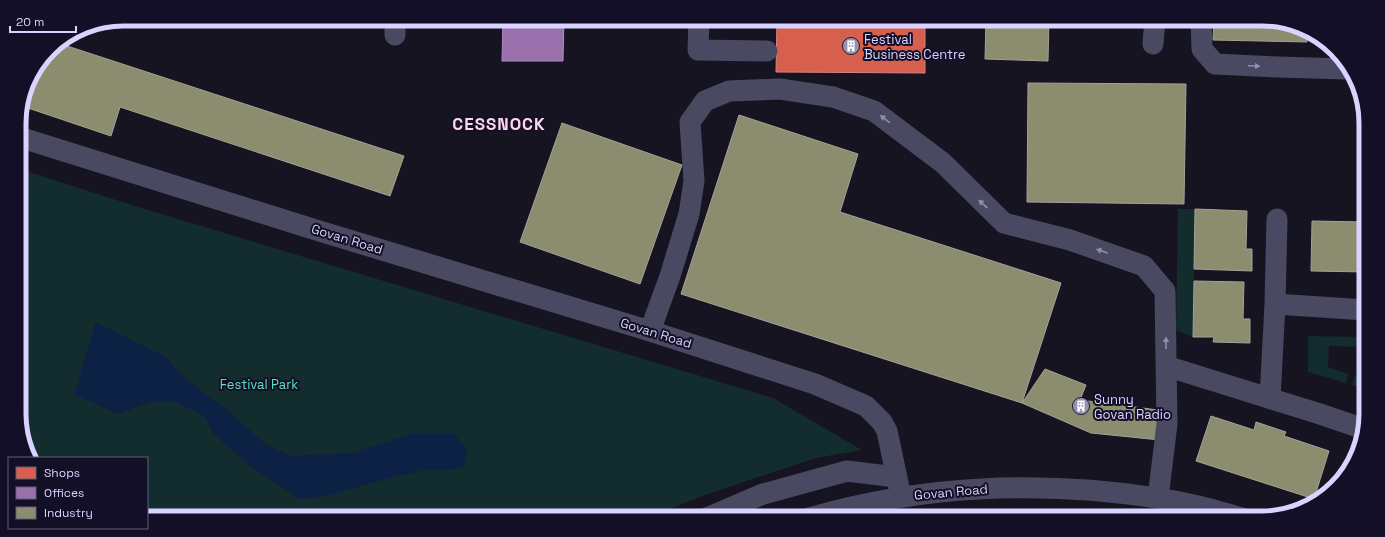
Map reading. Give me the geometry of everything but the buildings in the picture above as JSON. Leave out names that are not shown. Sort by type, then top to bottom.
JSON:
[{"type":"street","points":[[699,26],[698,50],[767,51]]},
{"type":"street","points":[[1153,44],[1154,26]]},
{"type":"street","points":[[1201,26],[1202,48],[1215,64],[1343,69]]},
{"type":"street","points":[[650,331],[670,276],[689,214],[694,181],[690,122],[704,101],[730,91],[780,89],[833,97],[874,111],[943,163],[1004,223],[1070,240],[1144,266],[1165,291],[1167,424],[1158,498]]},
{"type":"street","name":"Govan Road","points":[[26,139],[316,230],[650,331],[815,384],[866,406],[882,422],[887,431],[899,487],[957,490],[1004,488],[1061,489],[1121,493],[1158,498],[1217,511]]},
{"type":"street","points":[[1270,398],[1275,304],[1277,219]]},
{"type":"street","points":[[1275,304],[1359,310]]},
{"type":"street","points":[[1166,366],[1358,427]]},
{"type":"street","points":[[723,511],[763,494],[847,472],[899,487]]},
{"type":"street","points":[[833,511],[899,487]]},
{"type":"green space","name":"Festival Park","points":[[26,171],[138,207],[773,398],[862,450],[816,458],[705,495],[665,511],[148,511],[148,457],[36,457],[31,445],[26,420]]},
{"type":"green space","points":[[1178,209],[1195,209],[1193,337],[1176,330]]},
{"type":"green space","points":[[1308,336],[1359,337],[1357,347],[1329,346],[1328,367],[1348,374],[1346,383],[1308,372]]},
{"type":"green space","points":[[1355,375],[1359,376],[1359,387],[1352,385]]},
{"type":"water","points":[[96,322],[166,357],[186,380],[219,403],[265,444],[291,456],[351,453],[412,434],[454,434],[467,450],[464,466],[448,470],[424,470],[374,482],[327,496],[300,499],[249,465],[215,435],[203,415],[175,402],[150,402],[118,414],[74,394]]},
{"type":"place","name":"Festival Business Centre","points":[[851,46]]},
{"type":"place","name":"Sunny Govan Radio","points":[[1081,406]]},
{"type":"district","name":"CESSNOCK","points":[[499,124]]}]
